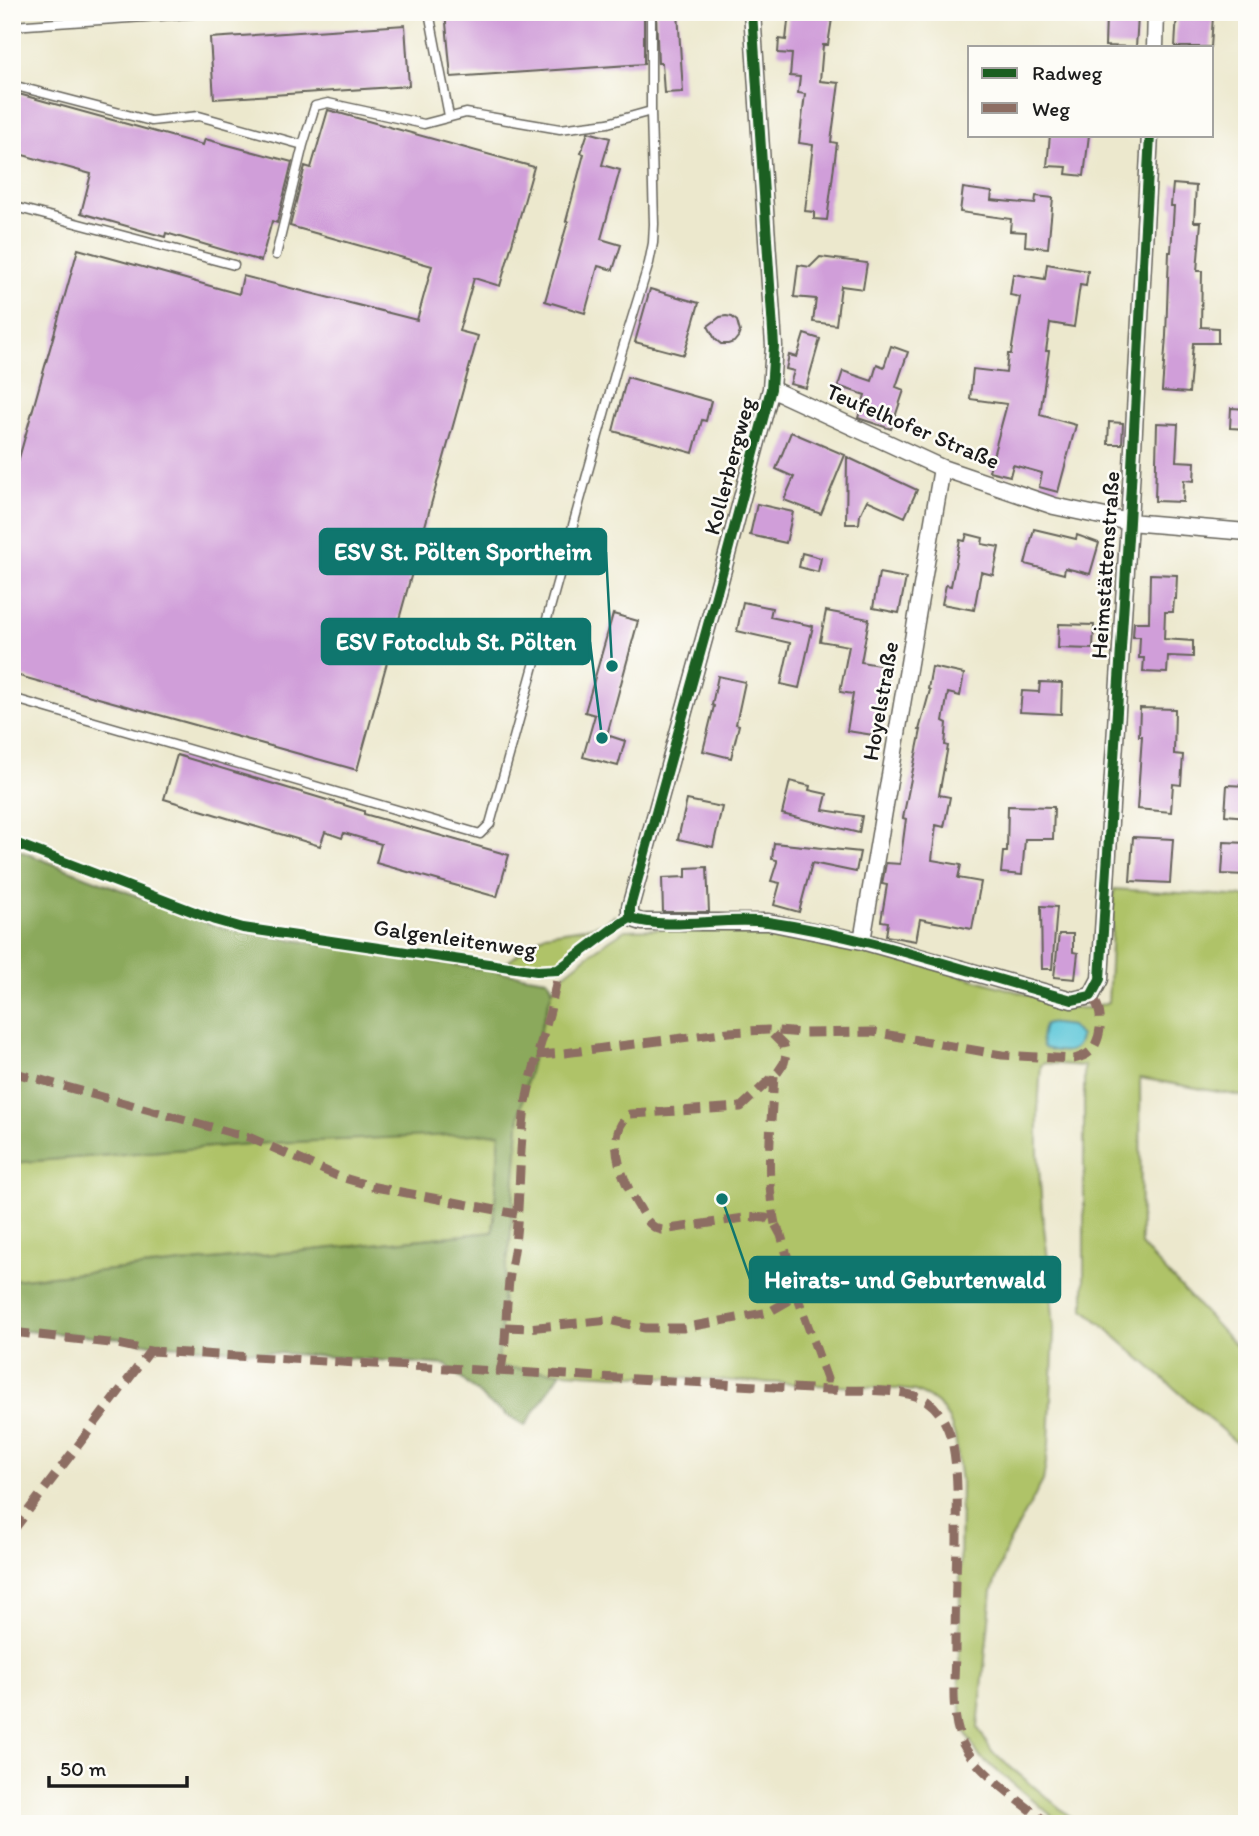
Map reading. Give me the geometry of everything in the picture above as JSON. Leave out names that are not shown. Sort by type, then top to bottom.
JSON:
[{"type":"street","name":"Kollerbergweg","points":[[752,12],[774,346],[771,389],[629,907],[630,918],[642,922],[768,922],[862,941]]},
{"type":"street","points":[[1154,46],[1156,12]]},
{"type":"street","name":"Heimstättenstraße","points":[[862,941],[1072,1000],[1091,996],[1100,979],[1150,136]]},
{"type":"street","name":"Teufelhofer Straße","points":[[771,389],[942,468],[1054,506],[1129,522],[1247,532]]},
{"type":"street","name":"Hoyelstraße","points":[[862,941],[942,468]]},
{"type":"lane","points":[[12,26],[218,12]]},
{"type":"lane","points":[[429,12],[449,116]]},
{"type":"lane","points":[[12,698],[480,834],[490,824],[653,243],[649,12]]},
{"type":"lane","points":[[12,85],[151,121],[199,116],[303,145]]},
{"type":"lane","points":[[276,255],[315,106],[328,103],[424,124],[466,113],[559,129],[608,123],[651,110]]},
{"type":"lane","points":[[12,204],[234,265]]},
{"type":"green space","points":[[12,848],[213,925],[242,932],[547,979],[552,991],[533,1054],[520,1112],[498,1367],[561,1372],[525,1426],[490,1404],[446,1365],[151,1344],[120,1338],[12,1330],[12,1280],[493,1232],[500,1133],[249,1144],[12,1163]]},
{"type":"green space","points":[[1114,889],[1247,897],[1247,1097],[1140,1078],[1141,1245],[1247,1355],[1247,1452],[1084,1309],[1084,1066],[1044,1063],[1041,1065],[1038,1152],[1054,1332],[1049,1445],[1043,1481],[1007,1547],[992,1591],[978,1728],[992,1752],[1079,1824],[1062,1824],[979,1756],[963,1728],[959,1686],[961,1482],[955,1437],[940,1406],[915,1391],[897,1389],[498,1367],[520,1112],[533,1054],[552,991],[562,976],[596,949],[625,930],[755,926],[862,947],[1074,1008],[1091,1008],[1108,1002]]},
{"type":"green space","points":[[615,915],[591,939],[561,961],[540,966],[507,962],[545,934],[590,927]]},
{"type":"green space","points":[[500,1132],[493,1232],[12,1280],[12,1163],[249,1144]]},
{"type":"water","points":[[1047,1023],[1071,1026],[1080,1036],[1076,1047],[1066,1051],[1044,1048],[1041,1036]]},
{"type":"building","points":[[445,12],[499,12],[499,16],[558,12],[643,12],[644,64],[451,77]]},
{"type":"building","points":[[656,12],[678,12],[683,92],[664,93],[662,63],[658,63]]},
{"type":"building","points":[[789,12],[833,12],[828,45],[823,45],[820,81],[839,83],[831,142],[837,143],[827,220],[814,219],[814,212],[805,211],[813,145],[799,143],[805,94],[798,93],[800,77],[790,76],[792,54],[778,53],[779,39],[786,40]]},
{"type":"building","points":[[1177,13],[1213,16],[1211,46],[1175,46]]},
{"type":"building","points":[[1106,16],[1138,17],[1136,46],[1105,46]]},
{"type":"building","points":[[405,25],[409,86],[214,99],[210,38]]},
{"type":"building","points":[[15,93],[203,145],[205,139],[292,162],[277,223],[272,221],[261,261],[166,233],[165,237],[81,213],[91,174],[12,152],[12,103]]},
{"type":"building","points":[[328,110],[534,167],[500,286],[474,278],[459,331],[478,336],[357,770],[12,674],[12,483],[78,249],[239,294],[243,276],[417,320],[432,266],[290,226],[305,166],[311,168]]},
{"type":"building","points":[[588,132],[610,138],[602,165],[620,170],[601,239],[621,245],[613,270],[598,266],[585,313],[545,301],[568,221],[584,154],[581,153]]},
{"type":"building","points":[[1050,136],[1089,136],[1084,176],[1066,174],[1067,167],[1047,166]]},
{"type":"building","points":[[1173,184],[1196,186],[1194,222],[1201,222],[1197,271],[1202,271],[1201,327],[1218,328],[1218,343],[1193,343],[1189,393],[1162,391],[1174,206],[1171,206]]},
{"type":"building","points":[[963,188],[992,192],[991,200],[1035,204],[1036,196],[1053,198],[1048,248],[1025,246],[1026,232],[1010,231],[1011,219],[960,212]]},
{"type":"building","points":[[820,257],[867,263],[863,289],[841,286],[836,325],[813,322],[816,299],[794,297],[798,265],[810,267]]},
{"type":"building","points":[[1047,264],[1088,271],[1086,286],[1080,285],[1074,327],[1050,323],[1046,351],[1049,351],[1040,415],[1076,425],[1058,492],[1039,487],[1042,473],[1013,465],[1010,476],[989,471],[1007,404],[970,399],[973,369],[1006,373],[1020,297],[1010,295],[1013,274],[1045,279]]},
{"type":"building","points":[[650,289],[699,303],[684,355],[635,342]]},
{"type":"building","points":[[726,316],[737,321],[740,332],[734,342],[721,344],[708,326]]},
{"type":"building","points":[[804,334],[820,339],[806,388],[790,384],[794,371],[786,369],[789,355],[797,357]]},
{"type":"building","points":[[891,346],[908,352],[896,387],[904,390],[891,429],[858,418],[865,395],[838,386],[843,371],[872,381],[877,364],[884,367]]},
{"type":"building","points":[[627,377],[711,401],[706,421],[702,420],[693,453],[613,431]]},
{"type":"building","points":[[1231,408],[1247,409],[1247,429],[1230,428]]},
{"type":"building","points":[[1109,422],[1123,423],[1122,444],[1108,444]]},
{"type":"building","points":[[1157,423],[1178,424],[1176,461],[1195,462],[1194,481],[1184,480],[1183,502],[1155,501]]},
{"type":"building","points":[[791,432],[845,455],[821,514],[784,500],[794,477],[776,469]]},
{"type":"building","points":[[847,457],[917,490],[905,517],[867,500],[859,524],[846,524]]},
{"type":"building","points":[[757,504],[793,512],[786,543],[750,535]]},
{"type":"building","points":[[1034,529],[1076,539],[1077,535],[1099,543],[1090,574],[1065,568],[1064,574],[1025,564]]},
{"type":"building","points":[[967,534],[983,538],[982,544],[999,547],[993,575],[981,572],[974,610],[942,604],[946,585],[951,586],[960,540],[965,541]]},
{"type":"building","points":[[802,553],[821,558],[818,572],[799,567]]},
{"type":"building","points":[[879,573],[906,578],[899,613],[873,608]]},
{"type":"building","points":[[1150,574],[1177,575],[1173,612],[1165,612],[1164,639],[1193,641],[1193,657],[1168,656],[1167,673],[1143,672],[1144,658],[1139,658],[1140,637],[1133,637],[1134,622],[1149,622]]},
{"type":"building","points":[[743,602],[772,608],[770,617],[813,626],[799,688],[781,684],[790,643],[737,631]]},
{"type":"building","points":[[826,611],[869,619],[861,662],[890,667],[880,736],[847,731],[853,694],[840,692],[849,646],[820,641]]},
{"type":"building","points":[[613,614],[638,621],[607,735],[625,741],[618,766],[583,757],[595,715],[585,712]]},
{"type":"building","points":[[1059,624],[1094,625],[1093,649],[1058,648]]},
{"type":"building","points":[[932,667],[964,674],[960,696],[948,693],[943,721],[947,723],[945,745],[948,746],[939,795],[950,797],[944,827],[936,825],[932,860],[961,865],[958,878],[981,882],[972,929],[920,919],[916,941],[886,936],[888,922],[881,921],[887,885],[882,884],[886,863],[900,864],[906,819],[903,818],[919,730],[930,690]]},
{"type":"building","points":[[718,676],[745,682],[731,758],[703,751]]},
{"type":"building","points":[[1040,682],[1062,683],[1061,714],[1020,712],[1022,691],[1039,692]]},
{"type":"building","points":[[1140,708],[1175,709],[1174,754],[1183,755],[1181,785],[1173,784],[1171,812],[1137,809],[1142,736],[1139,736]]},
{"type":"building","points":[[177,755],[364,811],[364,814],[509,855],[497,897],[376,863],[381,844],[344,833],[342,838],[325,832],[320,846],[164,799]]},
{"type":"building","points":[[790,781],[810,786],[809,790],[827,794],[823,810],[862,816],[859,833],[782,814]]},
{"type":"building","points":[[1227,785],[1247,786],[1247,817],[1225,815]]},
{"type":"building","points":[[687,800],[722,807],[713,847],[678,839]]},
{"type":"building","points":[[1008,806],[1054,807],[1053,839],[1025,839],[1022,875],[1001,873],[1003,852],[1007,852]]},
{"type":"building","points":[[1133,837],[1173,839],[1170,883],[1130,881]]},
{"type":"building","points":[[1224,842],[1247,843],[1247,875],[1222,874]]},
{"type":"building","points":[[774,843],[860,852],[856,872],[812,863],[799,912],[774,905],[780,883],[771,881],[777,862],[772,859]]},
{"type":"building","points":[[707,867],[709,912],[663,912],[662,878],[686,877],[686,868]]},
{"type":"building","points":[[1041,906],[1057,907],[1052,969],[1042,969]]},
{"type":"building","points":[[1059,934],[1073,934],[1073,952],[1078,953],[1075,979],[1054,977]]},
{"type":"marked path","points":[[500,1372],[517,1228],[524,1116],[558,970]]},
{"type":"marked path","points":[[537,1055],[729,1032],[768,1030],[803,1033],[873,1032],[1002,1055],[1074,1059],[1090,1052],[1099,1034],[1100,1013],[1091,996]]},
{"type":"marked path","points":[[506,1327],[527,1328],[609,1320],[645,1328],[683,1328],[769,1312],[788,1301],[795,1290],[794,1279],[775,1224],[766,1218],[751,1217],[658,1229],[646,1219],[627,1186],[618,1160],[617,1147],[617,1135],[630,1114],[741,1107],[784,1063],[784,1046],[768,1030]]},
{"type":"marked path","points":[[12,1072],[251,1138],[337,1176],[375,1187],[517,1214]]},
{"type":"marked path","points":[[774,1076],[769,1169],[775,1224]]},
{"type":"marked path","points":[[795,1290],[827,1379],[827,1390]]},
{"type":"marked path","points":[[12,1332],[118,1344],[150,1351],[878,1391],[905,1394],[927,1401],[940,1414],[948,1430],[956,1466],[954,1689],[959,1734],[978,1765],[1001,1787],[1049,1824]]},
{"type":"marked path","points":[[12,1532],[150,1351]]},
{"type":"cycle path","points":[[630,918],[630,907],[771,389],[774,346],[752,12]]},
{"type":"cycle path","points":[[630,918],[662,923],[768,922],[883,946],[1072,1000],[1091,996],[1100,979],[1150,136]]},
{"type":"cycle path","name":"Galgenleitenweg","points":[[12,842],[215,920],[243,928],[537,971],[558,970],[630,918]]},
{"type":"place","name":"ESV St. Pölten Sportheim","points":[[612,666]]},
{"type":"place","name":"ESV Fotoclub St. Pölten","points":[[602,738]]},
{"type":"place","name":"Heirats- und Geburtenwald","points":[[722,1199]]}]
